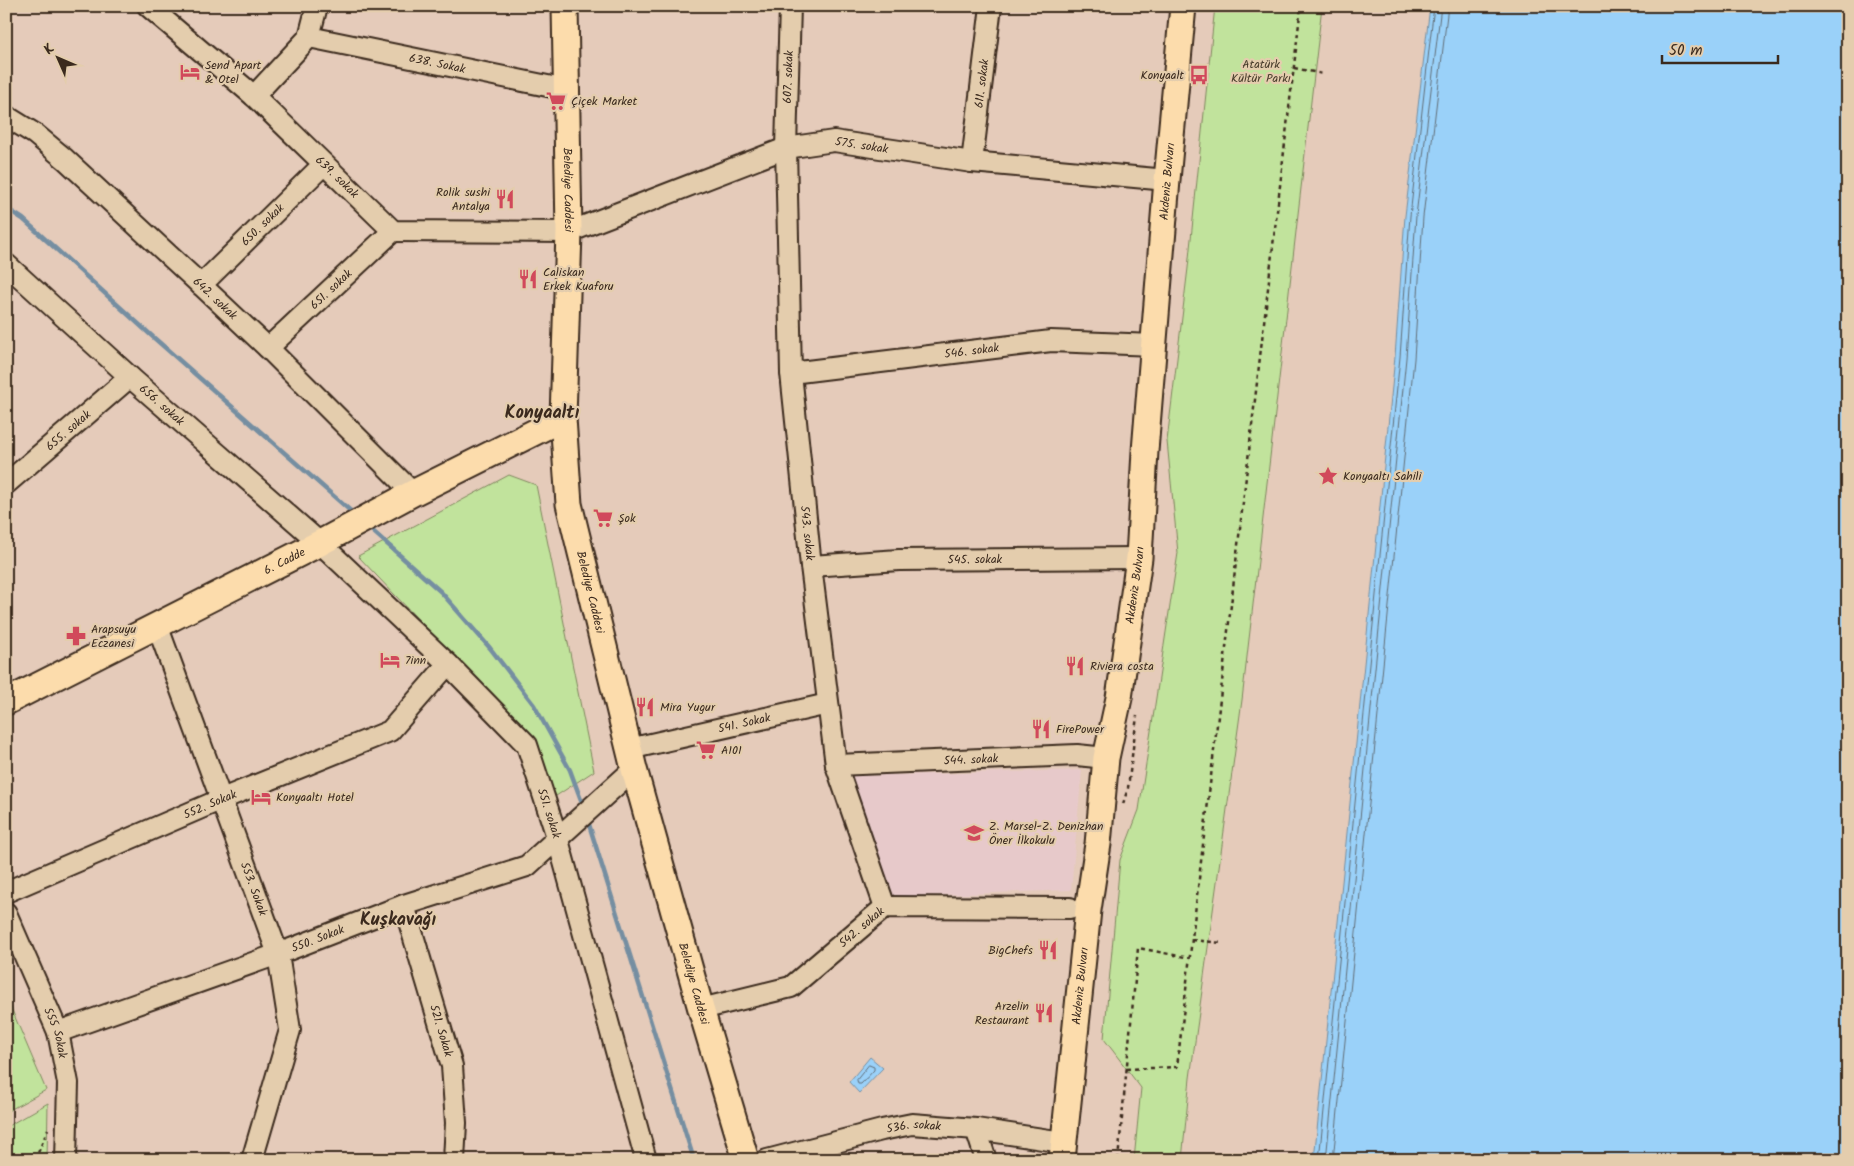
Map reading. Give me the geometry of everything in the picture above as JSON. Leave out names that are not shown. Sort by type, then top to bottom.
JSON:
[{"type":"main road","name":"Belediye Caddesi","points":[[566,6],[569,232],[563,418],[569,504],[632,759],[701,1009],[746,1160]]},
{"type":"main road","name":"Akdeniz Bulvarı","points":[[1063,1151],[1106,758],[1119,698],[1139,558],[1145,451],[1183,6]]},
{"type":"main road","name":"6. Cadde","points":[[6,702],[320,543],[413,492],[563,418]]},
{"type":"street","name":"639. sokak","points":[[148,6],[254,96],[393,231]]},
{"type":"street","points":[[254,96],[309,37],[317,6]]},
{"type":"street","name":"607. sokak","points":[[786,148],[790,6]]},
{"type":"street","name":"611. sokak","points":[[972,162],[991,6]]},
{"type":"street","name":"638. Sokak","points":[[309,37],[567,90]]},
{"type":"street","name":"642. sokak","points":[[6,116],[35,134],[65,159],[268,348],[413,492]]},
{"type":"street","name":"575. sokak","points":[[569,232],[786,148],[834,141],[972,162],[1167,180]]},
{"type":"street","name":"543. sokak","points":[[786,148],[792,373],[811,566],[828,704],[836,765],[885,907]]},
{"type":"street","name":"650. sokak","points":[[201,285],[323,165]]},
{"type":"street","points":[[393,231],[569,232]]},
{"type":"street","name":"651. sokak","points":[[268,348],[393,231]]},
{"type":"street","name":"656. sokak","points":[[6,264],[320,543]]},
{"type":"street","name":"546. sokak","points":[[792,373],[1051,340],[1154,345]]},
{"type":"street","name":"655. sokak","points":[[6,484],[130,376]]},
{"type":"street","name":"551. sokak","points":[[320,543],[448,664],[527,745],[558,840],[646,1160]]},
{"type":"street","name":"545. sokak","points":[[811,566],[898,560],[1139,558]]},
{"type":"street","name":"553. Sokak","points":[[157,625],[278,954],[290,1030],[252,1160]]},
{"type":"street","name":"552. Sokak","points":[[6,892],[222,799],[390,731],[448,664]]},
{"type":"street","name":"541. Sokak","points":[[632,759],[828,704]]},
{"type":"street","name":"544. sokak","points":[[836,765],[1077,755],[1106,758]]},
{"type":"street","name":"550. Sokak","points":[[58,1032],[278,954],[404,905],[527,866],[574,826],[615,786],[632,759]]},
{"type":"street","name":"521. Sokak","points":[[404,905],[452,1066],[456,1123],[454,1160]]},
{"type":"street","name":"542. sokak","points":[[701,1009],[791,986],[885,907],[1070,908]]},
{"type":"street","name":"555 Sokak","points":[[6,913],[58,1032],[68,1083],[66,1160]]},
{"type":"street","name":"536. sokak","points":[[767,1160],[912,1124],[976,1129],[1063,1151]]},
{"type":"street","points":[[976,1129],[986,1160]]},
{"type":"path","points":[[1126,1069],[1177,1067],[1301,6]]},
{"type":"path","points":[[1294,68],[1323,74]]},
{"type":"path","points":[[1192,940],[1222,943]]},
{"type":"path","points":[[1118,1160],[1138,948],[1190,958]]},
{"type":"shaded area","name":"Z. Marsel-Z. Denizhan Öner İlkokulu","points":[[1082,770],[1071,890],[892,897],[852,776]]},
{"type":"green space","name":"Atatürk Kültür Parkı","points":[[1215,6],[1322,6],[1242,700],[1190,1078],[1182,1160],[1134,1160],[1141,1088],[1104,1039],[1120,860],[1139,810],[1178,553],[1167,441],[1188,268]]},
{"type":"green space","points":[[509,475],[536,485],[594,771],[556,796],[525,732],[358,556]]},
{"type":"green space","points":[[6,996],[46,1090],[6,1112]]},
{"type":"green space","points":[[48,1103],[47,1160],[6,1160],[6,1127]]},
{"type":"water","points":[[1430,6],[1848,6],[1848,1160],[1314,1160],[1395,357],[1405,216]]},
{"type":"water","points":[[870,1057],[883,1068],[859,1093],[849,1082]]},
{"type":"waterway","points":[[6,208],[23,219],[153,337],[354,514]]},
{"type":"waterway","points":[[367,526],[441,592],[490,648],[534,705],[570,770],[584,808]]},
{"type":"waterway","points":[[587,818],[694,1160]]},
{"type":"place","name":"Send Apart & Otel","points":[[190,72]]},
{"type":"place","name":"Konyaalt","points":[[1199,75]]},
{"type":"place","name":"Çiçek Market","points":[[556,101]]},
{"type":"place","name":"Rolik sushi Antalya","points":[[505,199]]},
{"type":"place","name":"Caliskan Erkek Kuaforu","points":[[528,279]]},
{"type":"place","name":"Konyaaltı Sahili","points":[[1328,476]]},
{"type":"place","name":"Şok","points":[[603,518]]},
{"type":"place","name":"Arapsuyu Eczanesi","points":[[76,636]]},
{"type":"place","name":"7inn","points":[[390,660]]},
{"type":"place","name":"Riviera costa","points":[[1075,666]]},
{"type":"place","name":"Mira Yugur","points":[[645,707]]},
{"type":"place","name":"FirePower","points":[[1041,729]]},
{"type":"place","name":"A101","points":[[706,750]]},
{"type":"place","name":"Konyaaltı Hotel","points":[[261,797]]},
{"type":"place","name":"Z. Marsel-Z. Denizhan Öner İlkokulu","points":[[974,833]]},
{"type":"place","name":"BigChefs","points":[[1048,950]]},
{"type":"place","name":"Arzelin Restaurant","points":[[1044,1013]]},
{"type":"district","name":"Konyaaltı","points":[[542,412]]},
{"type":"district","name":"Kuşkavağı","points":[[398,919]]}]
